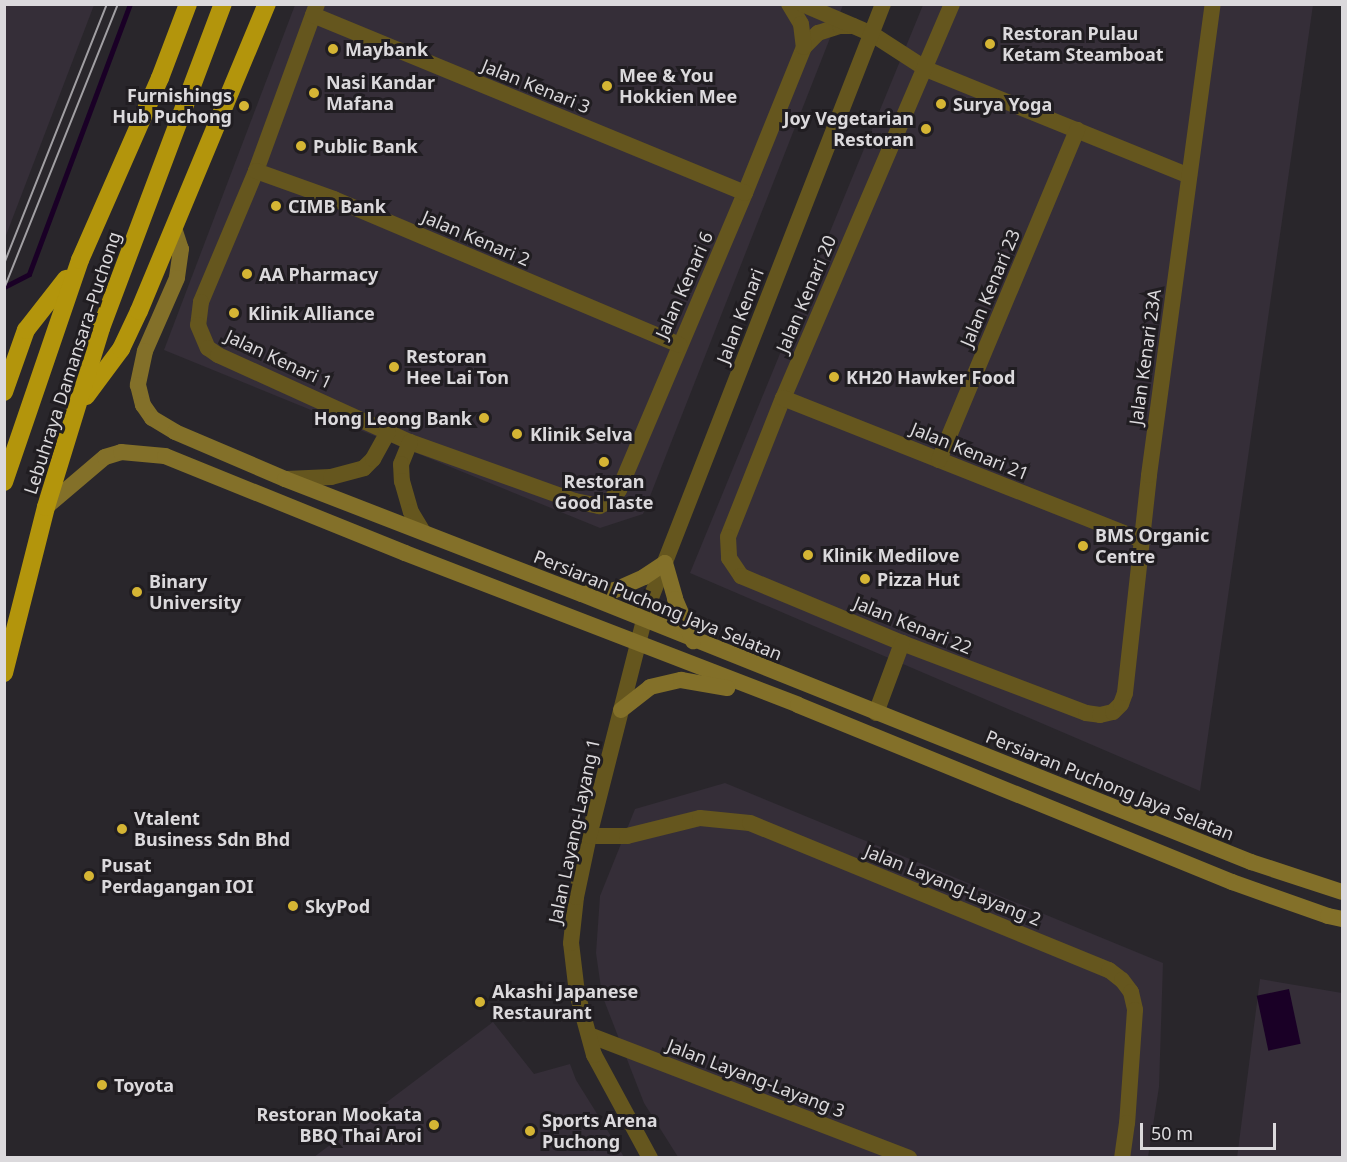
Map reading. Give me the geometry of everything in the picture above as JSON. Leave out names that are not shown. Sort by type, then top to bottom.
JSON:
[{"type":"highway","name":"Lebuhraya Damansara–Puchong","points":[[4,482],[80,260],[160,78],[188,4]]},
{"type":"highway","name":"Lebuhraya Damansara–Puchong","points":[[4,673],[46,507],[101,328],[223,4]]},
{"type":"highway","points":[[76,409],[121,349],[267,4]]},
{"type":"highway","points":[[4,392],[26,330],[80,260]]},
{"type":"main road","name":"Persiaran Puchong Jaya Selatan","points":[[174,228],[181,249],[177,278],[145,351],[138,385],[143,405],[152,418],[175,432],[285,479],[582,594],[643,621],[1251,862],[1342,892]]},
{"type":"main road","points":[[46,507],[105,457],[121,452],[165,456],[637,644],[798,705],[1232,882],[1342,919]]},
{"type":"main road","points":[[582,594],[615,590],[644,577],[665,563],[675,599],[693,641]]},
{"type":"main road","points":[[621,710],[650,687],[681,680],[712,683],[798,705]]},
{"type":"street","points":[[789,4],[801,24],[804,47]]},
{"type":"street","points":[[802,4],[823,8],[853,26],[872,34],[926,69],[1189,176]]},
{"type":"street","name":"Jalan Kenari","points":[[637,644],[643,621],[665,563],[883,4]]},
{"type":"street","name":"Jalan Kenari 20","points":[[728,537],[783,398],[952,4]]},
{"type":"street","name":"Jalan Kenari 23A","points":[[1113,712],[1121,704],[1125,693],[1142,540],[1213,4]]},
{"type":"street","name":"Jalan Kenari 1","points":[[315,10],[256,171],[201,302],[198,325],[208,348],[218,356],[410,442],[574,501]]},
{"type":"street","name":"Jalan Kenari 3","points":[[315,10],[745,194]]},
{"type":"street","points":[[804,47],[818,33],[840,26],[853,26]]},
{"type":"street","name":"Jalan Kenari 6","points":[[574,501],[599,506],[610,501],[619,490],[745,194],[804,47]]},
{"type":"street","name":"Jalan Kenari 23","points":[[939,460],[1077,130]]},
{"type":"street","name":"Jalan Kenari 2","points":[[256,171],[342,202],[679,345]]},
{"type":"street","name":"Jalan Kenari 21","points":[[783,398],[1142,540]]},
{"type":"street","points":[[285,479],[331,477],[358,471],[373,459],[388,432]]},
{"type":"street","points":[[410,442],[401,464],[402,481],[411,512],[423,532]]},
{"type":"street","name":"Jalan Kenari 22","points":[[728,537],[729,558],[741,576],[902,643],[1086,713],[1113,712]]},
{"type":"street","points":[[876,713],[902,643]]},
{"type":"street","name":"Jalan Layang-Layang 1","points":[[637,644],[589,836],[576,897],[571,943],[577,993],[604,1076],[650,1158]]},
{"type":"street","name":"Jalan Layang-Layang 2","points":[[589,836],[627,836],[700,818],[750,824],[1109,970],[1122,980],[1131,992],[1135,1011],[1127,1123],[1122,1158]]},
{"type":"street","name":"Jalan Layang-Layang 3","points":[[589,1035],[909,1158]]},
{"type":"shaded area","points":[[4,5],[94,5],[5,238]]},
{"type":"shaded area","points":[[295,5],[843,5],[643,514],[600,528],[164,350]]},
{"type":"shaded area","points":[[923,5],[1313,5],[1200,791],[690,573]]},
{"type":"shaded area","points":[[725,783],[1163,963],[1159,1087],[1148,1157],[678,1157],[644,1103],[602,995],[596,953],[600,896],[635,809]]},
{"type":"shaded area","points":[[1260,979],[1342,993],[1342,1157],[1237,1158]]},
{"type":"shaded area","points":[[1289,989],[1301,1044],[1268,1051],[1257,996]]},
{"type":"shaded area","points":[[493,1022],[534,1074],[570,1064],[576,1080],[624,1157],[314,1157]]},
{"type":"waterway","points":[[4,287],[29,274],[130,4]]},
{"type":"tram line","points":[[4,264],[107,4]]},
{"type":"tram line","points":[[4,289],[118,4]]},
{"type":"place","name":"Restoran Pulau Ketam Steamboat","points":[[990,44]]},
{"type":"place","name":"Maybank","points":[[333,49]]},
{"type":"place","name":"Mee & You Hokkien Mee","points":[[607,86]]},
{"type":"place","name":"Nasi Kandar Mafana","points":[[314,93]]},
{"type":"place","name":"Surya Yoga","points":[[941,104]]},
{"type":"place","name":"Furnishings Hub Puchong","points":[[244,106]]},
{"type":"place","name":"Joy Vegetarian Restoran","points":[[926,129]]},
{"type":"place","name":"Public Bank","points":[[301,146]]},
{"type":"place","name":"CIMB Bank","points":[[276,206]]},
{"type":"place","name":"AA Pharmacy","points":[[247,274]]},
{"type":"place","name":"Klinik Alliance","points":[[234,313]]},
{"type":"place","name":"Restoran Hee Lai Ton","points":[[394,367]]},
{"type":"place","name":"KH20 Hawker Food","points":[[834,377]]},
{"type":"place","name":"Hong Leong Bank","points":[[484,418]]},
{"type":"place","name":"Klinik Selva","points":[[517,434]]},
{"type":"place","name":"Restoran Good Taste","points":[[604,462]]},
{"type":"place","name":"BMS Organic Centre","points":[[1083,546]]},
{"type":"place","name":"Klinik Medilove","points":[[808,555]]},
{"type":"place","name":"Pizza Hut","points":[[865,579]]},
{"type":"place","name":"Binary University","points":[[137,592]]},
{"type":"place","name":"Vtalent Business Sdn Bhd","points":[[122,829]]},
{"type":"place","name":"Pusat Perdagangan IOI","points":[[89,876]]},
{"type":"place","name":"SkyPod","points":[[293,906]]},
{"type":"place","name":"Akashi Japanese Restaurant","points":[[480,1002]]},
{"type":"place","name":"Toyota","points":[[102,1085]]},
{"type":"place","name":"Restoran Mookata BBQ Thai Aroi","points":[[434,1125]]},
{"type":"place","name":"Sports Arena Puchong","points":[[530,1131]]}]
